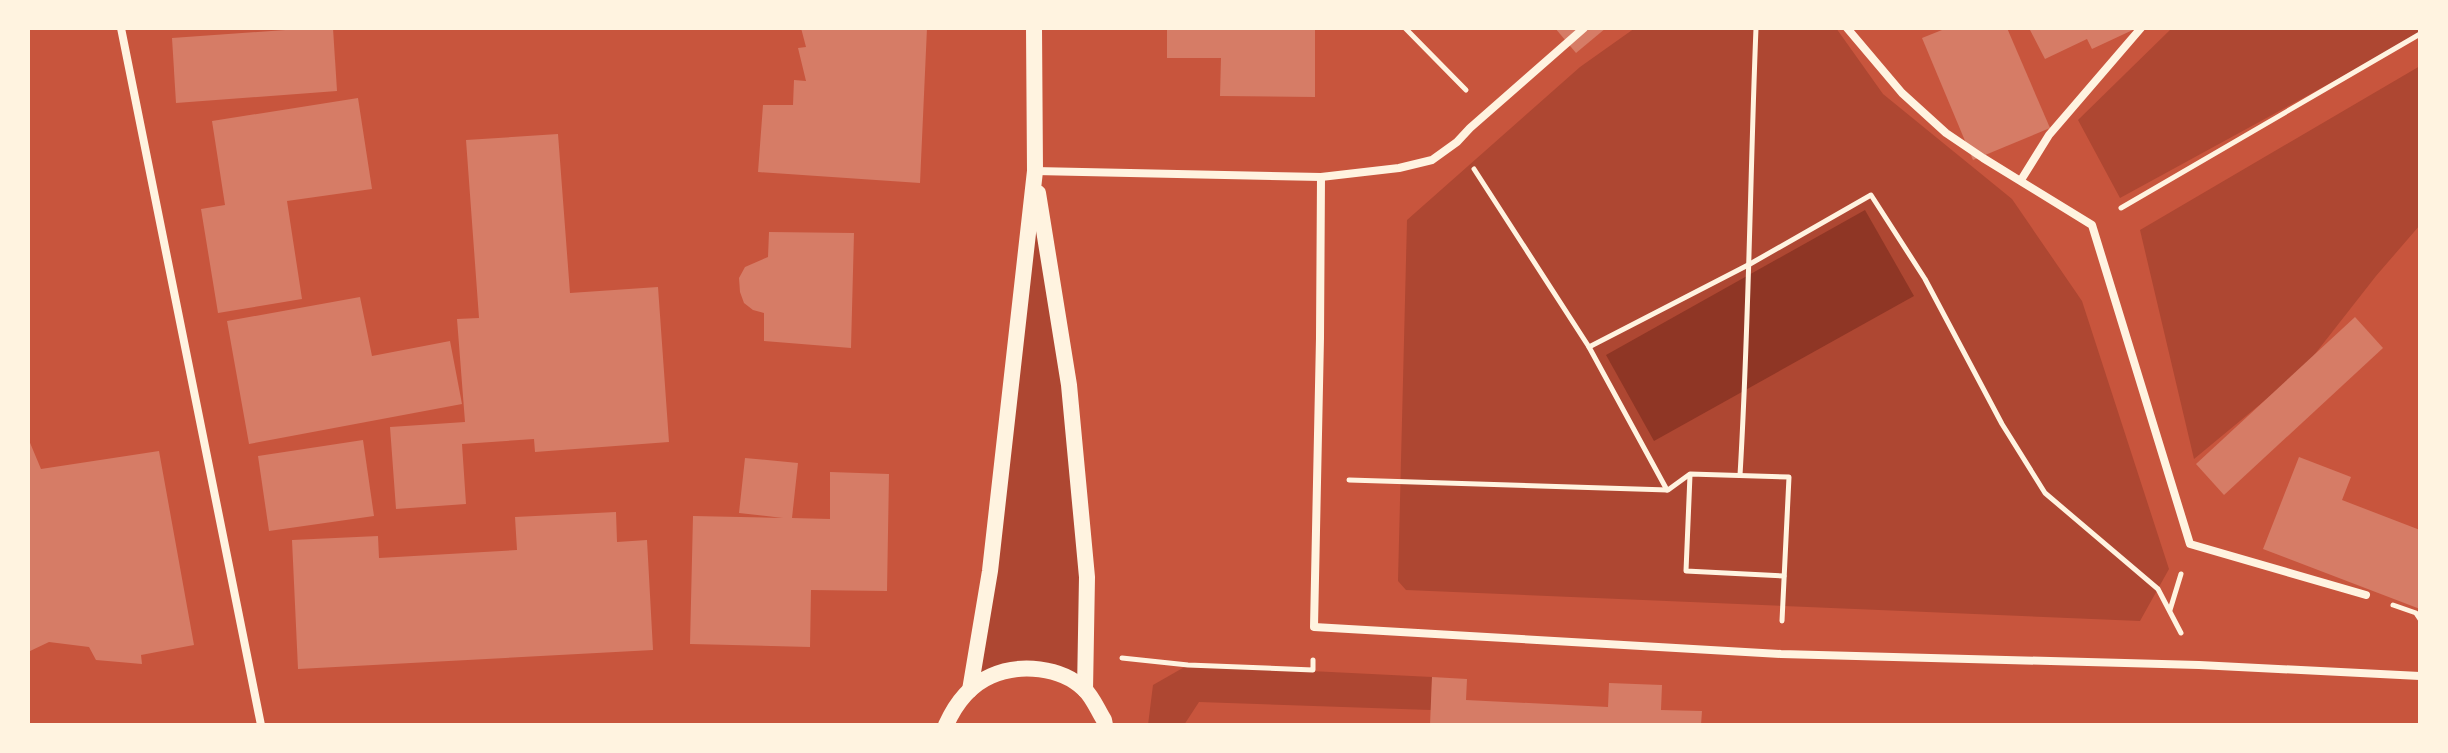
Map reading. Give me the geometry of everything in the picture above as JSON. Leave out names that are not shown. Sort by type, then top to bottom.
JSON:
[{"type":"main road","points":[[970,690],[990,571],[1035,171],[1034,28]]},
{"type":"main road","points":[[1035,171],[1069,385],[1087,577],[1085,690]]},
{"type":"main road","points":[[946,725],[954,708],[970,690],[990,676],[1014,670],[1040,669],[1064,676],[1085,690],[1105,725]]},
{"type":"street","points":[[121,28],[261,725]]},
{"type":"street","points":[[1035,171],[1321,177],[1399,168],[1432,160],[1457,142],[1584,28]]},
{"type":"street","points":[[1847,28],[1902,93],[1946,133],[2092,225],[2190,544],[2366,595]]},
{"type":"street","points":[[2021,180],[2049,135],[2141,28]]},
{"type":"street","points":[[1321,177],[1314,627],[1781,654],[2199,665],[2420,676]]},
{"type":"path","points":[[1405,28],[1488,112]]},
{"type":"path","points":[[1740,475],[1750,275],[1756,28]]},
{"type":"path","points":[[2092,225],[2420,34]]},
{"type":"path","points":[[1457,142],[1589,347],[1668,490]]},
{"type":"path","points":[[1589,347],[1750,264],[1871,195],[1925,279],[2002,424],[2045,493],[2158,589],[2199,665]]},
{"type":"path","points":[[1317,479],[1668,490],[1690,474],[1789,477],[1781,654]]},
{"type":"path","points":[[1690,474],[1686,571],[1784,576]]},
{"type":"path","points":[[1085,653],[1188,665],[1313,670],[1314,627]]},
{"type":"shaded area","points":[[1635,28],[1836,28],[1883,94],[2012,199],[2082,301],[2169,569],[2140,621],[1406,590],[1398,581],[1407,220],[1580,67]]},
{"type":"shaded area","points":[[2172,28],[2420,28],[2420,34],[2120,198],[2078,120]]},
{"type":"shaded area","points":[[2420,66],[2420,225],[2304,368],[2194,459],[2140,230]]},
{"type":"shaded area","points":[[1035,171],[1069,385],[1085,690],[1040,669],[970,690]]},
{"type":"shaded area","points":[[1865,210],[1914,296],[1654,441],[1606,355]]},
{"type":"shaded area","points":[[1188,665],[1432,677],[1431,710],[1199,702],[1184,725],[1148,725],[1153,685]]},
{"type":"building","points":[[333,28],[337,91],[176,103],[172,38]]},
{"type":"building","points":[[801,28],[927,28],[920,183],[758,172],[763,105],[793,105],[794,80],[806,81],[798,48],[806,47]]},
{"type":"building","points":[[1167,28],[1315,28],[1315,97],[1220,96],[1221,58],[1167,58]]},
{"type":"building","points":[[1555,28],[1606,28],[1576,53]]},
{"type":"building","points":[[1947,28],[2007,28],[2050,128],[1973,160],[1922,38]]},
{"type":"building","points":[[2029,28],[2137,28],[2092,49],[2087,39],[2045,59]]},
{"type":"building","points":[[358,98],[372,189],[287,201],[302,299],[218,313],[201,209],[225,205],[212,121]]},
{"type":"building","points":[[558,134],[570,293],[658,287],[669,442],[535,452],[534,439],[462,444],[466,504],[396,509],[390,427],[465,422],[457,319],[479,318],[466,140]]},
{"type":"building","points":[[769,232],[854,233],[851,348],[764,341],[764,313],[744,303],[739,278],[745,267],[768,257]]},
{"type":"building","points":[[360,297],[372,356],[450,341],[462,404],[249,444],[227,321]]},
{"type":"building","points":[[2355,317],[2383,348],[2224,495],[2196,464]]},
{"type":"building","points":[[28,438],[41,469],[159,451],[194,645],[141,655],[142,664],[96,660],[89,647],[49,642],[28,652]]},
{"type":"building","points":[[363,440],[374,516],[269,531],[258,456]]},
{"type":"building","points":[[2299,457],[2351,477],[2342,500],[2420,530],[2420,609],[2263,549]]},
{"type":"building","points":[[745,458],[798,463],[792,518],[830,519],[830,472],[889,474],[887,591],[811,590],[810,647],[690,644],[693,516],[783,518],[739,513]]},
{"type":"building","points":[[616,512],[617,542],[647,540],[653,650],[298,669],[292,540],[378,536],[379,558],[517,550],[515,517]]},
{"type":"building","points":[[1432,677],[1467,679],[1466,700],[1608,707],[1609,683],[1662,685],[1661,710],[1702,711],[1701,725],[1430,725]]}]
